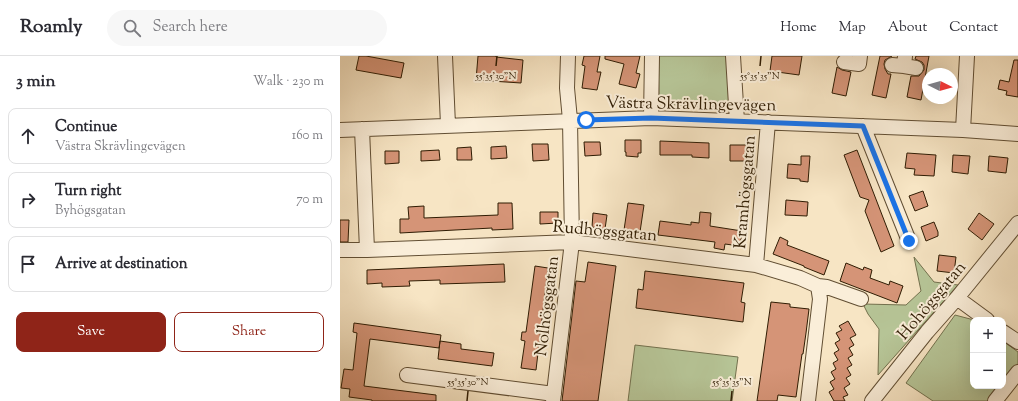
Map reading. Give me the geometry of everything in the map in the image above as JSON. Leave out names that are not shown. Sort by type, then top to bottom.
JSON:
[{"type":"street","points":[[445,56],[449,111],[448,125]]},
{"type":"street","name":"Nolhögsgatan","points":[[553,397],[572,242],[568,56]]},
{"type":"street","points":[[651,118],[652,56]]},
{"type":"street","points":[[733,56],[737,121]]},
{"type":"street","points":[[844,62],[859,64],[860,56]]},
{"type":"street","points":[[963,130],[967,56]]},
{"type":"street","name":"Västra Skrävlingevägen","points":[[340,130],[651,118],[963,130],[1018,134]]},
{"type":"street","name":"Kramhögsgatan","points":[[756,265],[768,122]]},
{"type":"street","points":[[863,126],[909,241]]},
{"type":"street","points":[[362,129],[367,250]]},
{"type":"street","name":"Hohögsgatan","points":[[872,401],[927,332],[957,298],[1018,223]]},
{"type":"street","name":"Rudhögsgatan","points":[[340,250],[572,242],[756,265],[861,299]]},
{"type":"street","points":[[808,401],[820,299],[818,286]]},
{"type":"street","points":[[957,298],[983,317]]},
{"type":"street","points":[[1006,334],[1018,342]]},
{"type":"street","points":[[995,401],[1018,372]]},
{"type":"street","points":[[407,375],[553,397]]},
{"type":"green space","points":[[658,56],[728,56],[731,108],[659,104]]},
{"type":"green space","points":[[914,257],[934,282],[958,285],[878,375],[879,329],[863,304],[906,305],[921,291]]},
{"type":"green space","points":[[955,315],[970,319],[970,389],[998,389],[988,401],[933,401],[906,383]]},
{"type":"green space","points":[[1006,343],[1018,352],[1018,367],[1006,381]]},
{"type":"green space","points":[[635,345],[738,357],[732,401],[628,401]]},
{"type":"building","points":[[359,56],[404,63],[401,78],[356,70]]},
{"type":"building","points":[[478,56],[496,56],[523,60],[521,83],[476,80]]},
{"type":"building","points":[[584,56],[600,56],[597,72],[601,72],[597,90],[582,88],[585,66],[582,65]]},
{"type":"building","points":[[605,56],[640,56],[636,73],[640,74],[636,88],[619,84],[624,64],[605,59]]},
{"type":"building","points":[[772,56],[802,56],[799,75],[770,71]]},
{"type":"building","points":[[880,56],[892,56],[885,60],[884,64],[888,74],[891,74],[886,98],[872,95]]},
{"type":"building","points":[[916,56],[929,56],[927,68],[924,68],[922,62],[915,59]]},
{"type":"building","points":[[1014,60],[1018,60],[1018,97],[1006,95],[1007,91],[998,89],[1000,80],[1009,82]]},
{"type":"building","points":[[837,67],[851,72],[846,96],[832,93]]},
{"type":"building","points":[[922,72],[921,100],[907,97],[911,76],[919,76]]},
{"type":"building","points":[[625,140],[641,140],[641,153],[638,153],[638,157],[626,156]]},
{"type":"building","points":[[660,141],[709,143],[709,158],[692,157],[692,155],[660,155]]},
{"type":"building","points":[[584,142],[600,142],[601,155],[585,156]]},
{"type":"building","points":[[532,144],[548,144],[549,160],[533,161]]},
{"type":"building","points":[[730,145],[746,145],[746,161],[730,161]]},
{"type":"building","points":[[506,146],[507,158],[491,159],[491,147]]},
{"type":"building","points":[[471,147],[472,160],[457,160],[457,148]]},
{"type":"building","points":[[439,150],[440,160],[421,161],[421,151]]},
{"type":"building","points":[[857,150],[894,246],[881,252],[865,211],[869,200],[860,197],[844,155]]},
{"type":"building","points":[[385,151],[399,151],[399,163],[385,164]]},
{"type":"building","points":[[907,153],[936,155],[934,176],[914,175],[915,169],[905,168]]},
{"type":"building","points":[[953,155],[970,156],[968,174],[952,172]]},
{"type":"building","points":[[801,156],[810,156],[808,182],[800,181],[800,179],[787,178],[788,164],[801,165]]},
{"type":"building","points":[[989,156],[1008,158],[1006,173],[988,171]]},
{"type":"building","points":[[923,191],[928,206],[915,211],[909,196]]},
{"type":"building","points":[[786,200],[808,202],[807,216],[785,215]]},
{"type":"building","points":[[498,203],[512,203],[513,229],[492,230],[492,228],[400,233],[400,219],[409,219],[408,207],[424,206],[424,218],[498,215]]},
{"type":"building","points":[[628,203],[644,205],[640,232],[624,230]]},
{"type":"building","points":[[540,212],[558,212],[558,223],[540,224]]},
{"type":"building","points":[[700,212],[711,213],[710,226],[742,231],[740,246],[725,244],[724,250],[714,248],[715,242],[658,235],[660,221],[691,225],[691,222],[699,223]]},
{"type":"building","points":[[593,213],[607,215],[605,229],[592,227]]},
{"type":"building","points":[[979,213],[994,224],[982,240],[968,229]]},
{"type":"building","points":[[340,220],[349,220],[348,242],[340,242]]},
{"type":"building","points":[[934,222],[938,236],[926,241],[921,227]]},
{"type":"building","points":[[780,237],[788,241],[787,245],[829,261],[824,275],[773,254]]},
{"type":"building","points":[[939,255],[956,257],[954,273],[937,271]]},
{"type":"building","points":[[588,262],[616,266],[598,401],[562,401],[576,281],[585,282]]},
{"type":"building","points":[[846,263],[863,270],[864,267],[872,270],[870,278],[889,285],[890,281],[903,286],[897,303],[840,281]]},
{"type":"building","points":[[504,264],[505,282],[440,284],[440,280],[409,281],[410,286],[382,287],[382,283],[367,284],[367,270]]},
{"type":"building","points":[[535,266],[548,268],[536,370],[521,368],[525,341],[521,340],[522,332],[526,332]]},
{"type":"building","points":[[645,271],[744,283],[741,302],[745,303],[743,322],[636,308],[638,289],[643,290]]},
{"type":"building","points":[[771,302],[790,304],[790,307],[809,309],[806,333],[796,397],[778,395],[777,401],[757,401]]},
{"type":"building","points":[[848,321],[856,335],[850,338],[854,345],[849,348],[853,355],[848,358],[852,365],[847,368],[851,375],[846,378],[850,384],[844,388],[848,395],[843,397],[845,401],[834,401],[829,392],[834,389],[830,382],[835,379],[831,372],[836,369],[833,363],[838,360],[834,353],[839,350],[835,343],[840,340],[836,333],[842,330],[839,326]]},
{"type":"building","points":[[354,323],[441,335],[439,348],[370,339],[364,386],[436,395],[436,401],[372,401],[349,397],[350,389],[341,388],[344,369],[353,370],[357,333],[353,332]]},
{"type":"building","points":[[440,341],[461,344],[461,349],[494,353],[492,366],[438,359]]},
{"type":"route","points":[[586,120],[651,118],[863,126],[909,241]]}]
